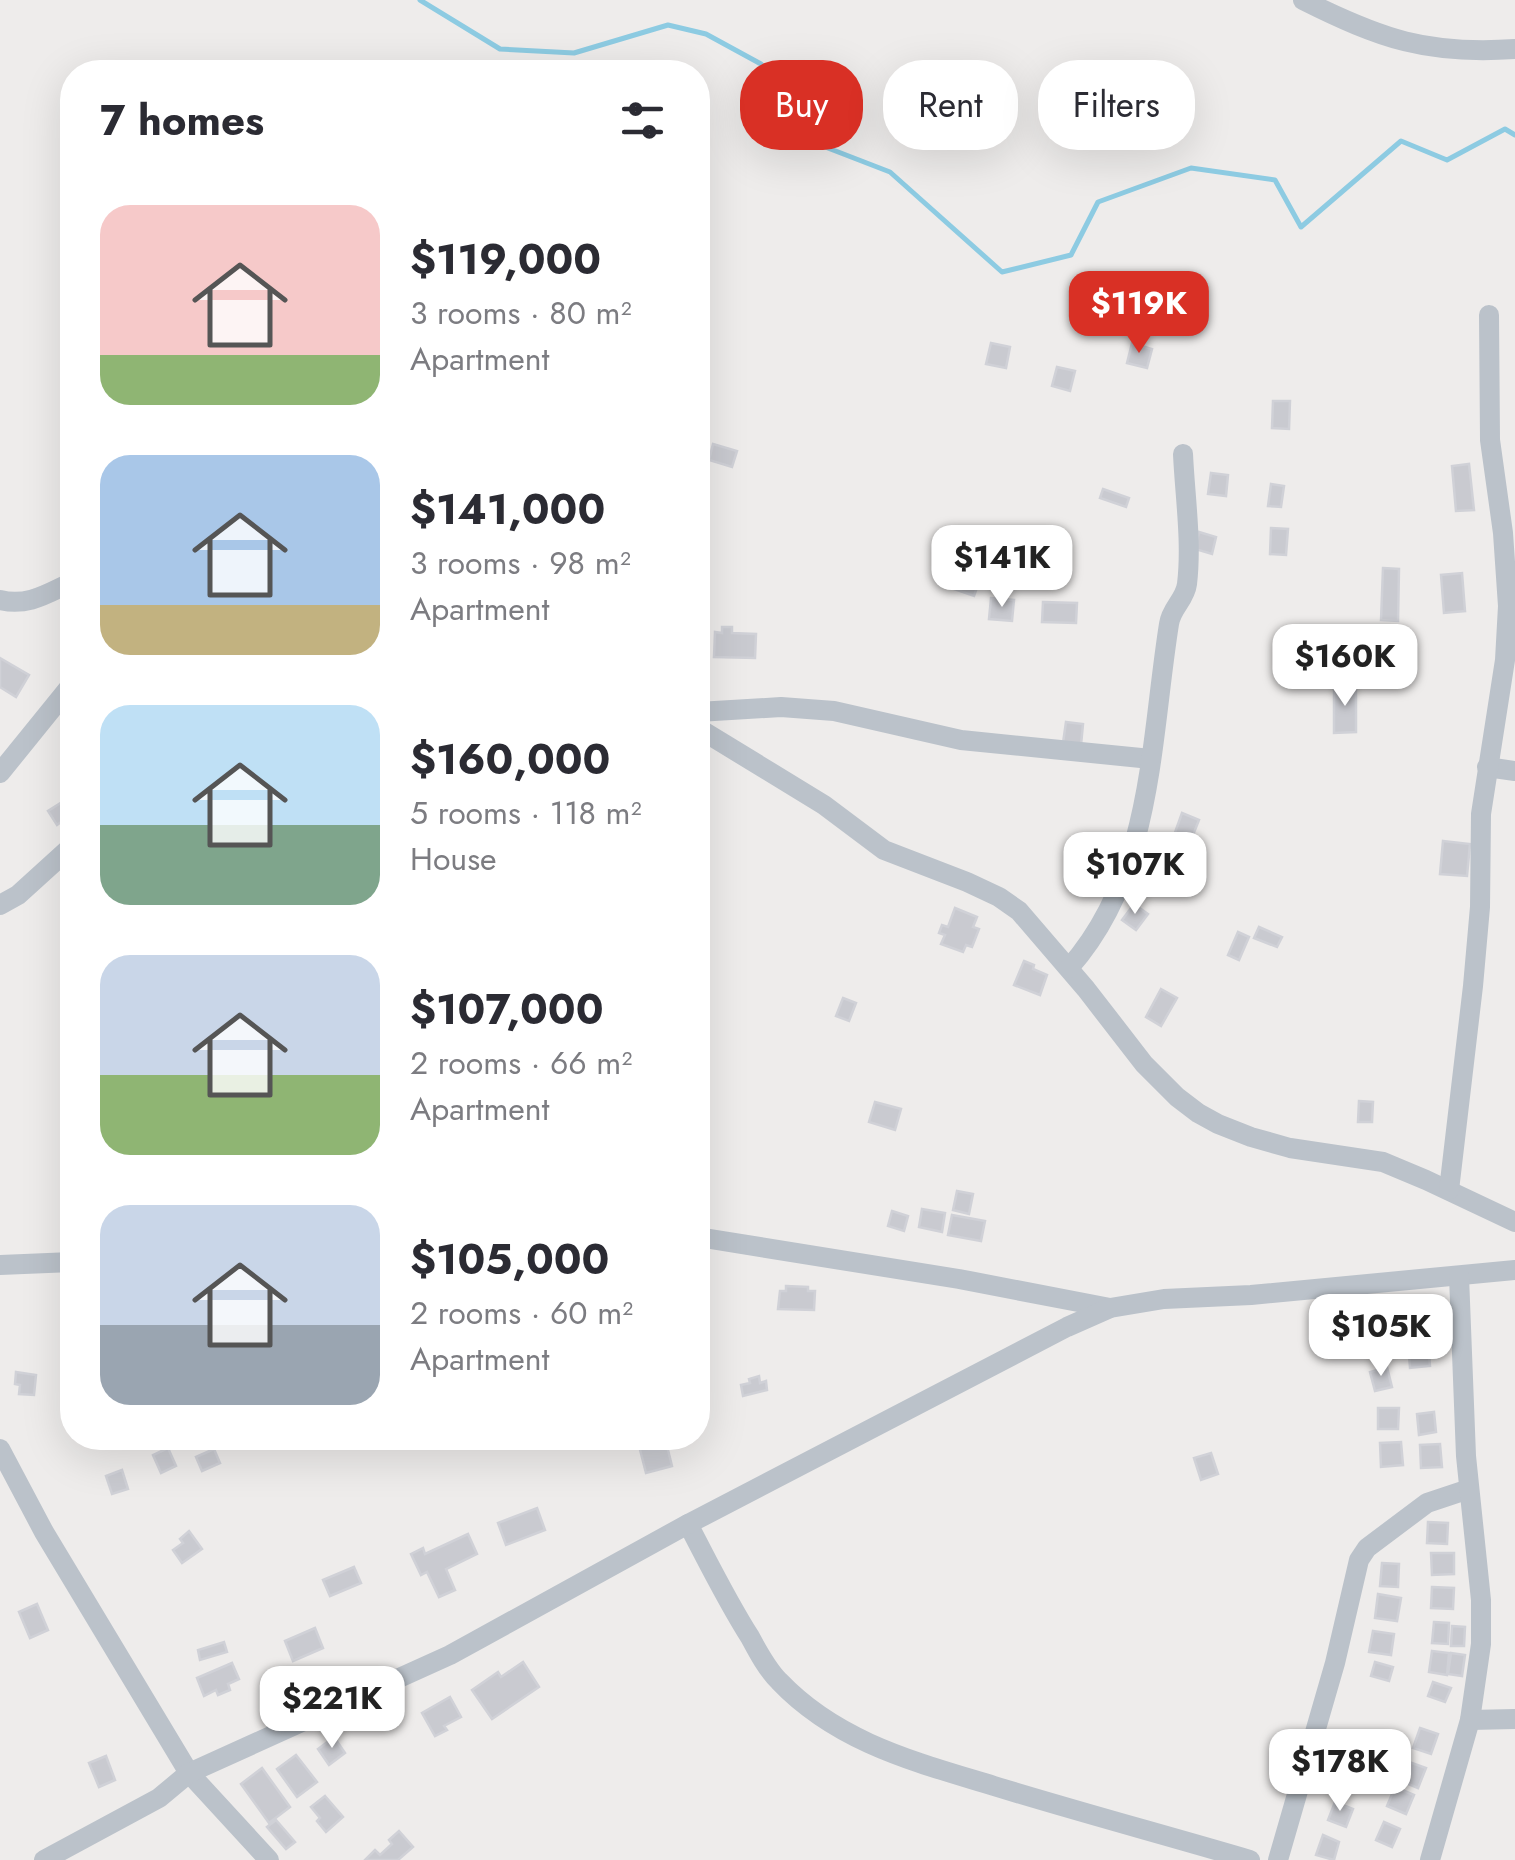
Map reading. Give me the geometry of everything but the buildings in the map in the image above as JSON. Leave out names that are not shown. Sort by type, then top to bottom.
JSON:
[{"type":"street","points":[[1304,0],[1355,26],[1428,48],[1515,49]]},
{"type":"street","points":[[1449,1190],[1480,907],[1481,814],[1505,660],[1508,606],[1505,548],[1490,440],[1488,315]]},
{"type":"street","points":[[1069,968],[1090,945],[1107,916],[1134,852],[1169,621],[1182,600],[1187,582],[1183,454]]},
{"type":"street","points":[[0,600],[22,603],[60,588]]},
{"type":"street","points":[[0,773],[60,699]]},
{"type":"street","points":[[710,711],[781,707],[834,711],[961,740],[1150,759]]},
{"type":"street","points":[[710,735],[824,805],[884,850],[967,882],[1019,911],[1144,1064],[1198,1113],[1251,1137],[1290,1148],[1383,1162],[1515,1222]]},
{"type":"street","points":[[1487,766],[1515,771]]},
{"type":"street","points":[[0,904],[18,895],[60,857]]},
{"type":"street","points":[[710,1239],[1110,1308]]},
{"type":"street","points":[[0,1264],[60,1262]]},
{"type":"street","points":[[44,1860],[160,1798],[189,1773],[450,1655],[688,1524],[1110,1308],[1164,1299],[1251,1296],[1515,1270]]},
{"type":"street","points":[[1430,1860],[1470,1720],[1481,1644],[1459,1276]]},
{"type":"street","points":[[0,1448],[44,1532],[189,1773],[268,1860]]},
{"type":"street","points":[[1278,1860],[1335,1663],[1359,1560],[1368,1548],[1415,1511],[1470,1489]]},
{"type":"street","points":[[688,1524],[739,1620],[776,1678],[803,1705],[833,1726],[866,1743],[967,1778],[1250,1860]]},
{"type":"street","points":[[1470,1720],[1515,1719]]},
{"type":"waterway","points":[[420,0],[500,49],[574,53],[668,25],[706,34],[761,64],[802,138],[890,172],[1002,272],[1071,255],[1098,202],[1191,168],[1275,180],[1301,227],[1401,141],[1447,160],[1505,129],[1515,135]]}]
